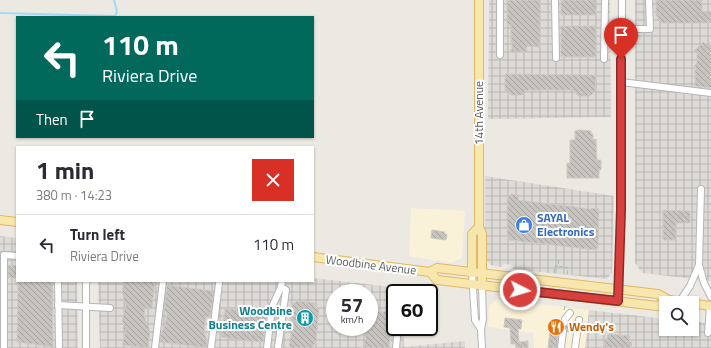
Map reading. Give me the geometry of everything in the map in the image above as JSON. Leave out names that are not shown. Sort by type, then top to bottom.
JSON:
[{"type":"main road","name":"14th Avenue","points":[[479,0],[479,227],[482,234],[482,286]]},
{"type":"main road","points":[[0,220],[16,222]]},
{"type":"main road","name":"14th Avenue","points":[[472,273],[472,234],[479,227]]},
{"type":"main road","name":"Woodbine Avenue","points":[[314,257],[430,272],[437,268],[619,289],[658,294],[662,296]]},
{"type":"main road","name":"Woodbine Avenue","points":[[430,272],[437,280],[657,306],[659,305]]},
{"type":"main road","points":[[520,290],[522,279]]},
{"type":"main road","name":"Woodbine Avenue","points":[[699,304],[711,306]]},
{"type":"street","points":[[500,0],[500,55]]},
{"type":"street","points":[[555,0],[556,58]]},
{"type":"street","points":[[604,59],[605,0]]},
{"type":"street","points":[[618,301],[622,0]]},
{"type":"street","points":[[621,29],[650,29],[650,0]]},
{"type":"street","points":[[621,82],[711,94]]},
{"type":"street","points":[[701,189],[699,265],[704,283],[711,297]]},
{"type":"street","points":[[4,348],[4,254],[16,256]]},
{"type":"street","points":[[683,296],[690,286],[699,265]]},
{"type":"street","name":"14th Avenue","points":[[472,273],[475,320],[481,329]]},
{"type":"street","points":[[58,282],[58,346]]},
{"type":"street","points":[[86,282],[86,348]]},
{"type":"street","points":[[155,348],[163,282]]},
{"type":"street","points":[[211,348],[220,283]]},
{"type":"street","points":[[267,348],[272,308],[281,284],[286,290],[278,348]]},
{"type":"street","name":"14th Avenue","points":[[482,286],[484,319],[481,329],[482,348]]},
{"type":"street","points":[[58,305],[110,308]]},
{"type":"street","points":[[708,333],[711,306]]},
{"type":"street","points":[[564,323],[565,319],[570,313]]},
{"type":"street","points":[[561,348],[563,331]]},
{"type":"street","points":[[575,348],[577,333]]},
{"type":"street","points":[[396,348],[397,336]]},
{"type":"path","points":[[554,273],[555,266],[558,266],[559,258]]},
{"type":"path","points":[[558,266],[568,268],[566,275]]},
{"type":"shaded area","points":[[489,0],[610,0],[611,117],[488,119]]},
{"type":"shaded area","points":[[635,0],[711,0],[711,281],[642,273],[635,263]]},
{"type":"shaded area","points":[[485,176],[614,196],[612,273],[607,279],[513,269],[512,265],[504,264],[501,267],[491,265],[485,259]]},
{"type":"shaded area","points":[[411,208],[465,211],[462,258],[451,263],[409,256]]},
{"type":"shaded area","points":[[0,236],[16,238],[16,282],[77,282],[78,348],[0,348]]},
{"type":"shaded area","points":[[314,278],[366,284],[326,284],[326,336],[378,336],[378,285],[386,286],[386,336],[403,336],[404,347],[465,341],[465,348],[100,348],[98,282],[314,282]]},
{"type":"shaded area","points":[[497,299],[589,310],[585,348],[534,348],[533,333],[488,327],[489,306]]},
{"type":"shaded area","points":[[589,310],[659,318],[659,336],[699,336],[699,322],[711,324],[711,348],[585,348]]},
{"type":"building","points":[[507,0],[540,0],[540,47],[527,46],[527,52],[509,52],[512,49],[512,43],[511,25],[507,24]]},
{"type":"building","points":[[561,0],[596,0],[596,15],[561,15]]},
{"type":"building","points":[[656,0],[702,0],[702,12],[711,12],[711,23],[660,23],[660,21],[658,21],[658,16],[656,16]]},
{"type":"building","points":[[561,26],[596,26],[596,57],[561,57]]},
{"type":"building","points":[[703,42],[706,45],[711,45],[711,88],[695,86],[695,65],[697,63],[697,54],[694,51]]},
{"type":"building","points":[[505,74],[596,75],[595,91],[590,96],[578,96],[573,90],[528,90],[522,95],[511,95],[505,91]]},
{"type":"building","points":[[575,131],[591,131],[591,134],[593,134],[593,140],[596,139],[597,160],[601,160],[599,178],[567,178],[567,163],[570,163],[570,140],[575,140]]},
{"type":"building","points":[[511,194],[519,195],[518,200],[599,209],[598,248],[595,250],[510,240],[507,237],[507,198]]},
{"type":"building","points":[[663,210],[690,211],[690,223],[676,223],[676,240],[663,240]]},
{"type":"building","points":[[432,230],[445,232],[444,234],[447,234],[446,240],[431,238]]},
{"type":"building","points":[[8,265],[16,266],[16,278],[8,278]]},
{"type":"building","points":[[18,282],[52,282],[53,347],[17,342]]},
{"type":"building","points":[[124,282],[155,282],[152,309],[145,308],[144,316],[150,331],[148,348],[122,345],[126,330],[123,329],[124,323],[122,321],[126,305],[123,303],[124,296],[122,294]]},
{"type":"building","points":[[167,285],[214,291],[210,317],[206,317],[204,332],[207,340],[207,348],[160,342],[161,332],[165,327],[167,312],[164,311]]},
{"type":"building","name":"Woodbine Business Centre","points":[[297,301],[315,303],[314,307],[319,308],[316,343],[314,344],[313,348],[289,348],[290,341],[288,340],[291,338],[291,333],[289,332],[292,305]]},
{"type":"building","points":[[225,309],[242,309],[267,314],[263,342],[222,337],[221,334]]},
{"type":"building","points":[[386,310],[386,336],[390,336],[389,348],[362,348],[365,345],[363,342],[365,341],[366,336],[378,336],[378,311],[384,312]]},
{"type":"building","points":[[505,318],[522,320],[521,329],[518,329],[519,342],[528,341],[528,348],[516,348],[515,344],[511,344],[510,328],[504,327]]},
{"type":"building","points":[[551,321],[560,322],[562,327],[559,330],[557,348],[548,348]]},
{"type":"building","points":[[569,323],[574,324],[575,327],[580,328],[580,330],[576,329],[573,332],[567,332],[565,327]]},
{"type":"building","points":[[608,334],[630,336],[629,342],[632,342],[631,348],[604,348],[605,339],[607,339]]},
{"type":"waterway","points":[[0,13],[115,16],[117,12],[114,0]]},
{"type":"place","name":"SAYAL Electronics","points":[[524,225]]},
{"type":"place","name":"Woodbine Business Centre","points":[[305,318]]},
{"type":"place","name":"Wendy's","points":[[556,327]]},
{"type":"route","points":[[520,290],[618,301],[621,210],[621,59]]}]
